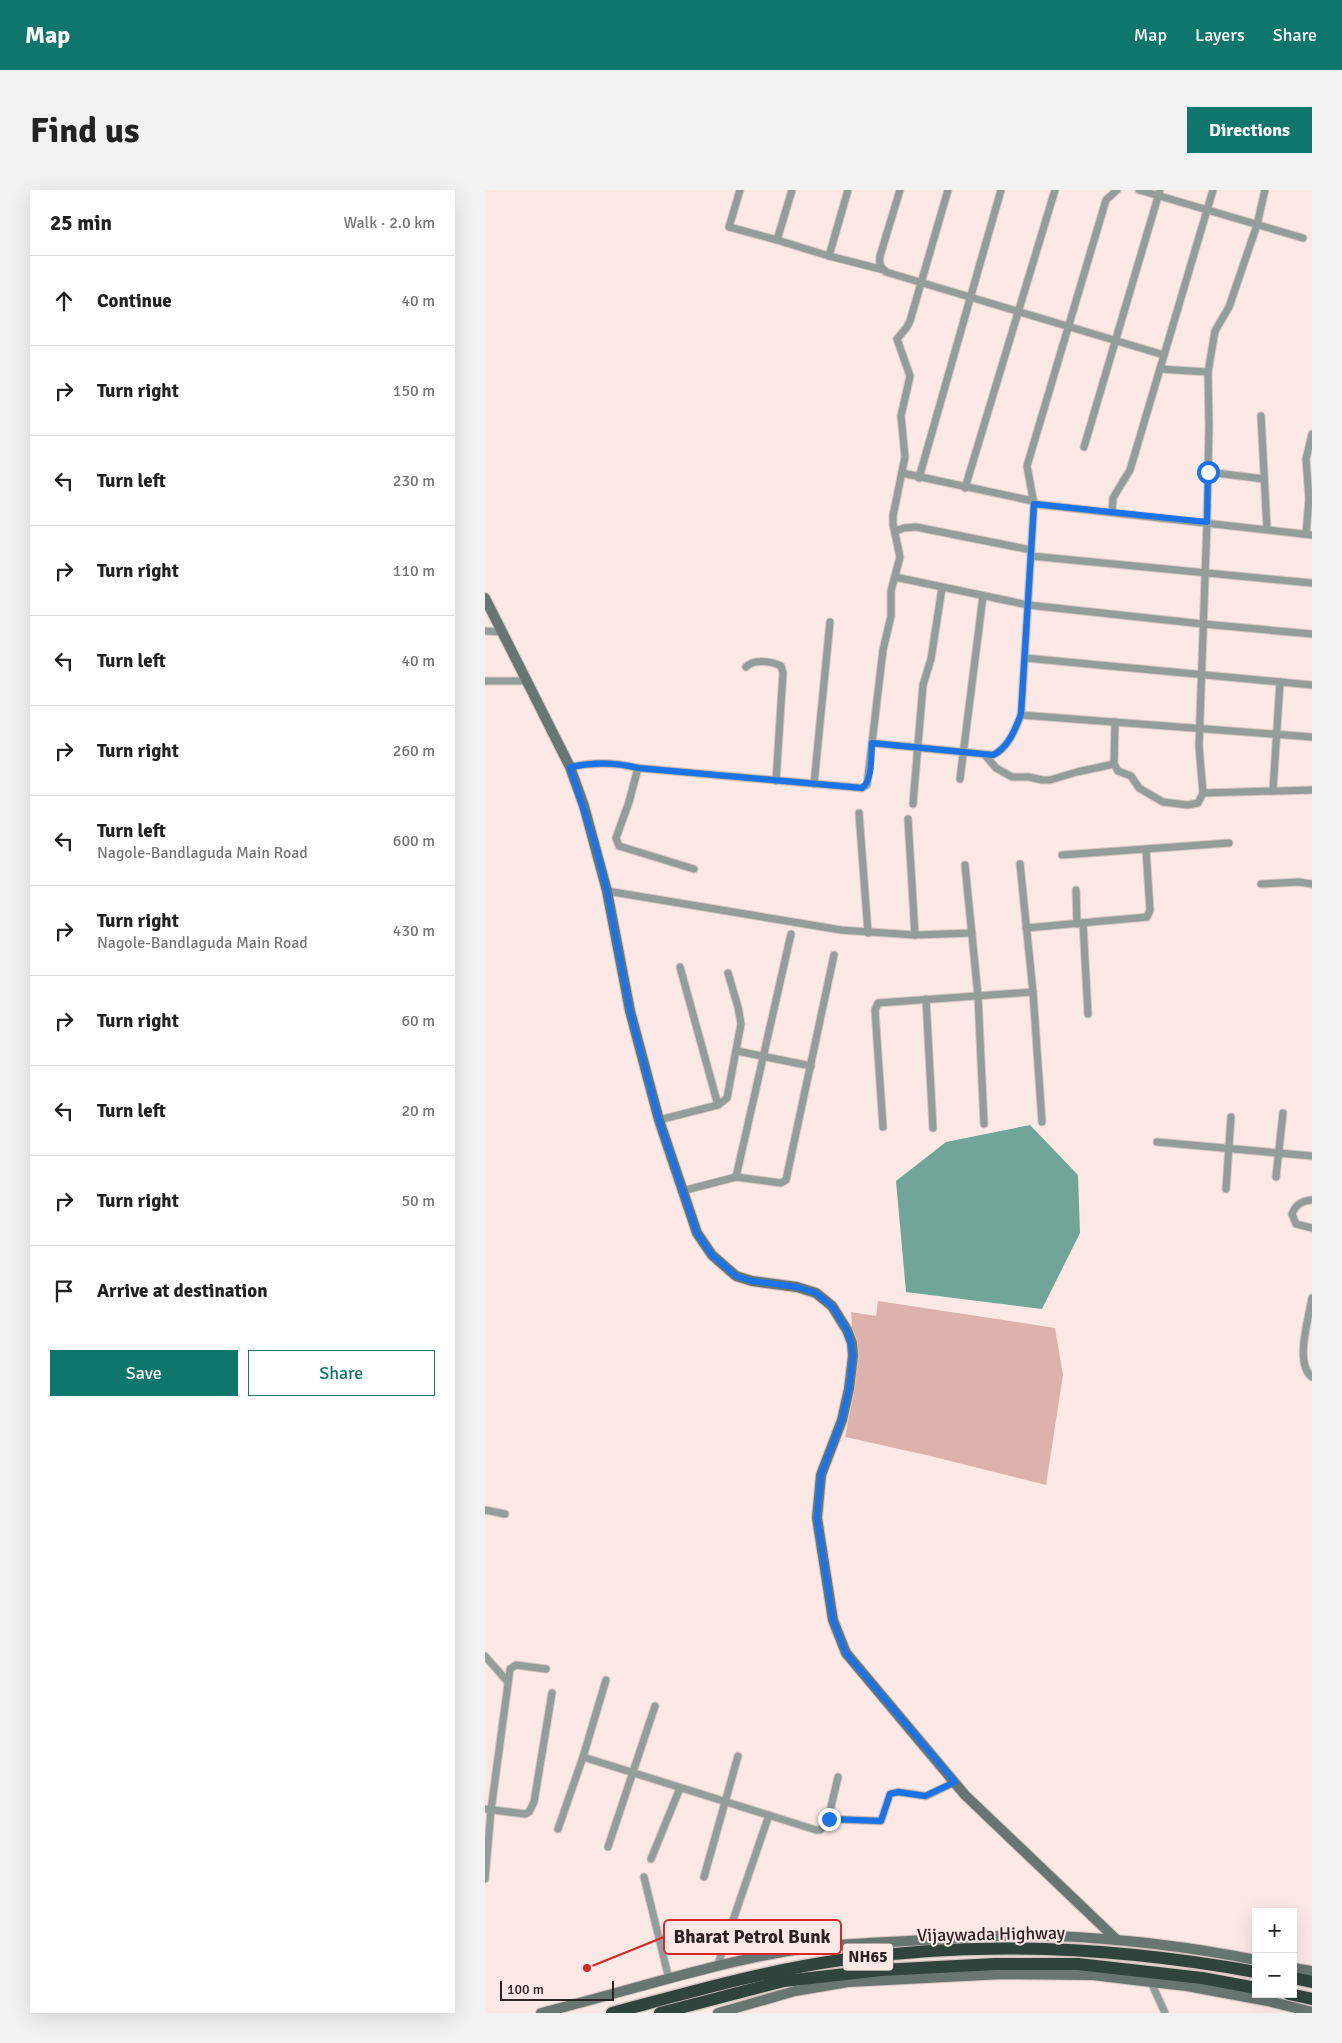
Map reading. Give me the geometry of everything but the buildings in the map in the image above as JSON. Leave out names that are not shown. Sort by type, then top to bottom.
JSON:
[{"type":"highway","name":"Vijaywada Highway","points":[[611,2013],[783,1970],[840,1960],[913,1952],[976,1948],[1050,1948],[1131,1953],[1252,1971]]},
{"type":"highway","name":"Vijaywada Highway","points":[[660,2013],[784,1981],[881,1970],[985,1964],[1078,1964],[1202,1978],[1252,1987]]},
{"type":"highway","points":[[1297,1979],[1312,1982]]},
{"type":"highway","points":[[1297,1996],[1312,1999]]},
{"type":"street","points":[[740,190],[729,227],[884,270],[1164,355]]},
{"type":"street","points":[[777,240],[792,190]]},
{"type":"street","points":[[829,256],[848,190]]},
{"type":"street","points":[[884,270],[879,263],[880,256],[901,190]]},
{"type":"street","points":[[570,767],[587,763],[614,763],[638,768],[776,781],[862,788],[867,785],[883,650],[891,616],[891,591],[900,557],[893,516],[905,457],[901,416],[910,376],[897,339],[907,327],[922,283],[948,190]]},
{"type":"street","points":[[919,478],[1001,190]]},
{"type":"street","points":[[965,488],[1055,190]]},
{"type":"street","points":[[872,743],[985,756],[1001,751],[1016,728],[1021,714],[1034,502],[1027,466],[1106,200],[1117,190]]},
{"type":"street","points":[[1139,190],[1159,193],[1207,210],[1303,238]]},
{"type":"street","points":[[1112,512],[1113,498],[1130,470],[1213,190]]},
{"type":"street","points":[[1115,722],[1113,764],[1117,771],[1131,776],[1139,788],[1163,802],[1188,805],[1198,803],[1203,793],[1200,728],[1206,574],[1208,372],[1215,331],[1229,307],[1257,225],[1265,190]]},
{"type":"street","points":[[1084,446],[1159,193]]},
{"type":"street","points":[[1160,369],[1208,372]]},
{"type":"street","points":[[1261,416],[1267,530]]},
{"type":"street","points":[[902,473],[1034,502],[1309,535],[1306,459],[1312,434]]},
{"type":"street","points":[[1208,472],[1265,480]]},
{"type":"street","points":[[895,531],[904,528],[916,528],[1031,553],[1206,574],[1312,583]]},
{"type":"street","points":[[895,577],[1028,605],[1312,634]]},
{"type":"street","points":[[913,804],[923,685],[931,659],[942,588]]},
{"type":"street","points":[[960,779],[983,596]]},
{"type":"street","points":[[485,598],[570,767],[584,806],[607,891],[630,1011],[659,1120],[681,1191],[697,1233],[712,1255],[723,1267],[736,1276],[752,1281],[781,1284],[816,1293],[832,1306],[847,1330],[853,1356],[849,1389],[842,1420],[821,1475],[817,1518],[833,1620],[846,1653],[965,1795],[1117,1940]]},
{"type":"street","points":[[814,784],[829,622]]},
{"type":"street","points":[[485,631],[501,632]]},
{"type":"street","points":[[1025,658],[1312,685]]},
{"type":"street","points":[[746,667],[755,662],[775,663],[781,666],[783,673],[776,781]]},
{"type":"street","points":[[485,681],[526,681]]},
{"type":"street","points":[[1273,790],[1280,682]]},
{"type":"street","points":[[1021,714],[1312,737]]},
{"type":"street","points":[[985,756],[996,768],[1012,777],[1029,777],[1043,780],[1050,780],[1113,764]]},
{"type":"street","points":[[638,768],[629,802],[616,838],[619,846],[694,869]]},
{"type":"street","points":[[1203,793],[1312,790]]},
{"type":"street","points":[[859,813],[868,933]]},
{"type":"street","points":[[908,819],[915,934]]},
{"type":"street","points":[[1062,855],[1229,843]]},
{"type":"street","points":[[1026,928],[1143,918],[1149,914],[1146,850]]},
{"type":"street","points":[[1020,864],[1033,992],[1042,1122]]},
{"type":"street","points":[[965,865],[978,996],[984,1124]]},
{"type":"street","points":[[1261,884],[1299,882],[1312,884]]},
{"type":"street","points":[[1076,890],[1089,1014]]},
{"type":"street","points":[[607,891],[795,923],[868,933],[972,933]]},
{"type":"street","points":[[736,1177],[791,934]]},
{"type":"street","points":[[681,1191],[736,1177],[781,1183],[786,1180],[834,955]]},
{"type":"street","points":[[680,967],[718,1105]]},
{"type":"street","points":[[659,1120],[718,1105],[724,1101],[729,1091],[737,1051],[740,1018],[728,973]]},
{"type":"street","points":[[883,1127],[876,1006],[878,1003],[1033,992]]},
{"type":"street","points":[[926,999],[933,1128]]},
{"type":"street","points":[[737,1051],[811,1066]]},
{"type":"street","points":[[1276,1177],[1283,1113]]},
{"type":"street","points":[[1227,1189],[1231,1117]]},
{"type":"street","points":[[1157,1142],[1312,1156]]},
{"type":"street","points":[[1312,1200],[1301,1202],[1296,1206],[1293,1221],[1299,1226],[1312,1228]]},
{"type":"street","points":[[1312,1298],[1303,1356],[1306,1371],[1312,1377]]},
{"type":"street","points":[[485,1510],[505,1514]]},
{"type":"street","points":[[485,1656],[507,1681]]},
{"type":"street","points":[[485,1879],[488,1810],[509,1669],[516,1665],[546,1669]]},
{"type":"street","points":[[558,1829],[607,1680]]},
{"type":"street","points":[[488,1810],[525,1814],[532,1808],[553,1693]]},
{"type":"street","points":[[608,1847],[655,1706]]},
{"type":"street","points":[[704,1877],[738,1756]]},
{"type":"street","points":[[583,1757],[816,1830],[821,1830],[825,1827],[829,1819],[838,1777]]},
{"type":"street","points":[[829,1819],[881,1821],[890,1794],[898,1792],[925,1796],[955,1782]]},
{"type":"street","points":[[651,1859],[680,1788]]},
{"type":"street","points":[[717,1967],[769,1815]]},
{"type":"street","points":[[644,1877],[669,1979]]},
{"type":"street","points":[[541,2013],[717,1967],[794,1950],[868,1944],[976,1937],[1056,1936],[1117,1940],[1207,1950],[1252,1959]]},
{"type":"street","points":[[1297,1969],[1312,1971]]},
{"type":"street","points":[[718,2013],[795,1991],[848,1982],[1012,1974],[1093,1975],[1151,1982],[1259,2000],[1312,2012]]},
{"type":"street","points":[[1151,1982],[1165,2013]]},
{"type":"shaded area","points":[[1030,1125],[1078,1175],[1080,1233],[1042,1309],[906,1292],[896,1181],[946,1142]]},
{"type":"shaded area","points":[[878,1301],[1055,1328],[1063,1375],[1046,1485],[845,1437],[856,1381],[851,1312],[876,1316]]},
{"type":"place","name":"Bharat Petrol Bunk","points":[[587,1968]]},
{"type":"route","points":[[829,1819],[881,1821],[890,1794],[898,1792],[925,1796],[955,1782],[846,1653],[833,1620],[817,1518],[821,1475],[842,1420],[849,1389],[853,1356],[851,1343],[841,1318],[832,1306],[816,1293],[797,1287],[752,1281],[736,1276],[723,1267],[712,1255],[697,1233],[681,1191],[659,1120],[630,1011],[607,891],[596,847],[570,767],[587,763],[614,763],[638,768],[862,788],[867,785],[869,779],[872,743],[985,756],[993,755],[1001,751],[1016,728],[1021,714],[1034,504],[1207,522],[1208,472]]}]
